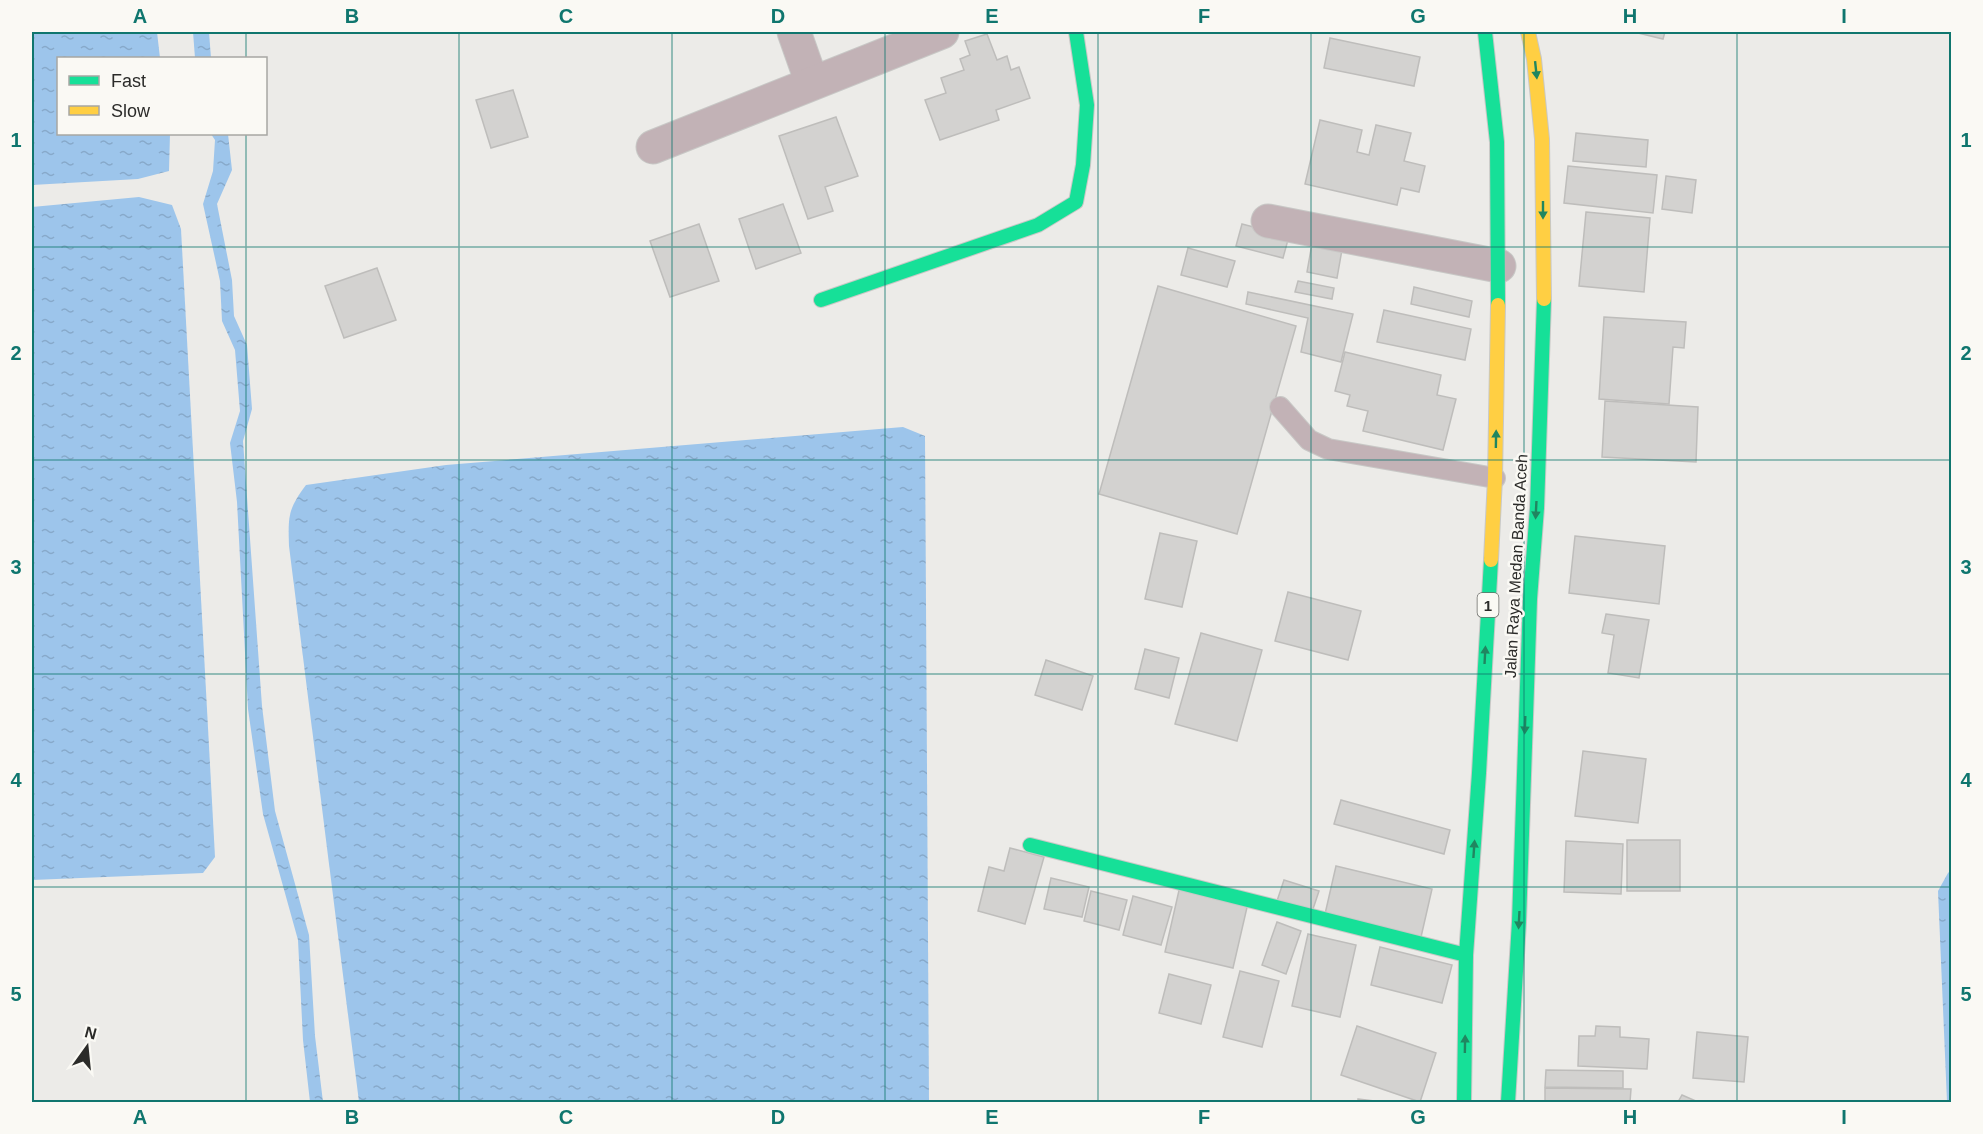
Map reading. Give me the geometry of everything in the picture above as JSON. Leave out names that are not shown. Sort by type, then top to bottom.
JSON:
[{"type":"main road","points":[[821,300],[1038,225],[1076,202],[1083,165],[1087,105],[1076,32]]},
{"type":"main road","name":"Jalan Raya Medan Banda Aceh","points":[[1464,1102],[1466,955],[1479,773],[1495,478],[1499,266],[1504,172],[1497,142],[1485,32]]},
{"type":"main road","name":"Jalan Raya Medan Banda Aceh","points":[[1508,1102],[1519,922],[1530,599],[1537,508],[1544,294],[1537,171],[1538,89],[1528,32]]},
{"type":"main road","points":[[1030,845],[1466,955]]},
{"type":"street","points":[[794,32],[812,83]]},
{"type":"street","points":[[653,147],[942,32]]},
{"type":"street","points":[[1268,221],[1499,266]]},
{"type":"lane","points":[[1280,407],[1309,440],[1328,449],[1495,478]]},
{"type":"water","points":[[32,32],[157,32],[160,57],[57,57],[57,135],[170,135],[169,171],[138,179],[32,185]]},
{"type":"water","points":[[193,32],[209,32],[211,57],[195,57]]},
{"type":"water","points":[[212,135],[228,135],[232,170],[217,204],[232,280],[234,316],[247,345],[252,409],[243,441],[262,706],[275,811],[309,935],[315,1036],[323,1102],[310,1102],[303,1040],[298,940],[263,814],[248,709],[237,502],[230,443],[240,411],[235,350],[222,321],[220,281],[203,204],[213,171],[215,140]]},
{"type":"water","points":[[139,197],[172,205],[181,229],[215,857],[203,873],[32,880],[32,207]]},
{"type":"water","points":[[903,427],[925,436],[929,1102],[359,1102],[289,546],[290,513],[306,485],[446,465]]},
{"type":"water","points":[[1951,870],[1952,1102],[1947,1102],[1938,891]]},
{"type":"building","points":[[1634,32],[1665,32],[1663,39]]},
{"type":"building","points":[[987,34],[997,60],[1007,56],[1011,70],[1019,67],[1030,98],[996,110],[999,120],[940,140],[925,100],[946,93],[941,78],[964,70],[960,59],[970,55],[965,41]]},
{"type":"building","points":[[1330,38],[1420,57],[1414,86],[1324,68]]},
{"type":"building","points":[[513,90],[528,137],[491,148],[476,100]]},
{"type":"building","points":[[836,117],[858,176],[825,187],[833,211],[808,219],[779,136]]},
{"type":"building","points":[[1320,120],[1362,130],[1357,152],[1369,155],[1376,125],[1411,133],[1404,161],[1425,166],[1419,192],[1401,188],[1397,205],[1305,184]]},
{"type":"building","points":[[1576,133],[1648,140],[1646,167],[1573,161]]},
{"type":"building","points":[[1568,166],[1657,175],[1653,213],[1564,203]]},
{"type":"building","points":[[1666,176],[1696,180],[1692,213],[1662,209]]},
{"type":"building","points":[[783,204],[801,253],[756,269],[739,219]]},
{"type":"building","points":[[1586,212],[1650,218],[1644,292],[1579,286]]},
{"type":"building","points":[[699,224],[719,281],[670,297],[650,241]]},
{"type":"building","points":[[1242,224],[1289,236],[1283,258],[1236,246]]},
{"type":"building","points":[[1313,238],[1343,244],[1337,278],[1307,272]]},
{"type":"building","points":[[1188,248],[1235,261],[1227,287],[1181,275]]},
{"type":"building","points":[[377,268],[396,320],[344,338],[325,286]]},
{"type":"building","points":[[1298,281],[1334,288],[1332,299],[1295,292]]},
{"type":"building","points":[[1158,286],[1296,326],[1237,534],[1099,494]]},
{"type":"building","points":[[1414,287],[1472,301],[1469,317],[1411,304]]},
{"type":"building","points":[[1248,292],[1353,314],[1341,362],[1301,352],[1308,318],[1246,304]]},
{"type":"building","points":[[1384,310],[1471,329],[1465,360],[1377,342]]},
{"type":"building","points":[[1604,317],[1686,322],[1684,348],[1673,347],[1669,404],[1599,399]]},
{"type":"building","points":[[1345,352],[1441,375],[1437,395],[1456,399],[1443,450],[1363,431],[1368,411],[1347,406],[1350,395],[1335,391]]},
{"type":"building","points":[[1605,401],[1698,407],[1696,462],[1602,457]]},
{"type":"building","points":[[1160,533],[1197,541],[1182,607],[1145,599]]},
{"type":"building","points":[[1575,536],[1665,546],[1659,604],[1569,593]]},
{"type":"building","points":[[1288,592],[1361,611],[1348,660],[1275,641]]},
{"type":"building","points":[[1606,614],[1649,620],[1639,678],[1608,673],[1614,635],[1602,633]]},
{"type":"building","points":[[1201,633],[1262,650],[1237,741],[1175,724]]},
{"type":"building","points":[[1145,649],[1179,658],[1169,698],[1135,689]]},
{"type":"building","points":[[1046,660],[1093,676],[1082,710],[1035,695]]},
{"type":"building","points":[[1583,751],[1646,759],[1638,823],[1575,816]]},
{"type":"building","points":[[1341,800],[1450,830],[1444,854],[1334,824]]},
{"type":"building","points":[[1627,840],[1680,840],[1680,891],[1627,891]]},
{"type":"building","points":[[1566,841],[1623,844],[1621,894],[1564,892]]},
{"type":"building","points":[[1010,848],[1044,857],[1025,924],[978,911],[989,867],[1004,871]]},
{"type":"building","points":[[1336,866],[1432,889],[1421,937],[1325,914]]},
{"type":"building","points":[[1051,878],[1089,887],[1082,917],[1044,909]]},
{"type":"building","points":[[1284,880],[1319,891],[1312,912],[1277,901]]},
{"type":"building","points":[[1180,886],[1248,903],[1233,968],[1165,952]]},
{"type":"building","points":[[1091,891],[1127,900],[1119,930],[1084,921]]},
{"type":"building","points":[[1133,896],[1172,907],[1161,945],[1123,935]]},
{"type":"building","points":[[1277,922],[1301,931],[1286,974],[1262,965]]},
{"type":"building","points":[[1308,934],[1356,945],[1340,1017],[1292,1006]]},
{"type":"building","points":[[1380,947],[1452,965],[1442,1003],[1371,985]]},
{"type":"building","points":[[1240,971],[1279,981],[1262,1047],[1223,1037]]},
{"type":"building","points":[[1169,974],[1211,985],[1201,1024],[1159,1013]]},
{"type":"building","points":[[1357,1026],[1436,1053],[1420,1102],[1341,1075]]},
{"type":"building","points":[[1596,1026],[1620,1027],[1620,1037],[1649,1039],[1647,1069],[1578,1066],[1579,1036],[1595,1036]]},
{"type":"building","points":[[1697,1032],[1748,1037],[1744,1082],[1693,1078]]},
{"type":"building","points":[[1546,1070],[1623,1071],[1623,1088],[1545,1087]]},
{"type":"building","points":[[1545,1088],[1631,1089],[1630,1102],[1545,1102]]},
{"type":"building","points":[[1682,1095],[1698,1102],[1678,1102]]},
{"type":"building","points":[[1358,1099],[1383,1102],[1358,1102]]},
{"type":"traffic: fast","points":[[821,300],[1038,225],[1076,202],[1083,165],[1087,105],[1076,32]]},
{"type":"traffic: fast","points":[[1485,32],[1497,142],[1498,305]]},
{"type":"traffic: fast","points":[[1508,1102],[1519,922],[1530,599],[1537,508],[1544,299]]},
{"type":"traffic: fast","points":[[1464,1102],[1466,955],[1491,560]]},
{"type":"traffic: fast","points":[[1030,845],[1466,955]]},
{"type":"traffic: slow","points":[[1528,32],[1534,59],[1542,139],[1544,299]]},
{"type":"traffic: slow","points":[[1491,560],[1498,305]]}]
